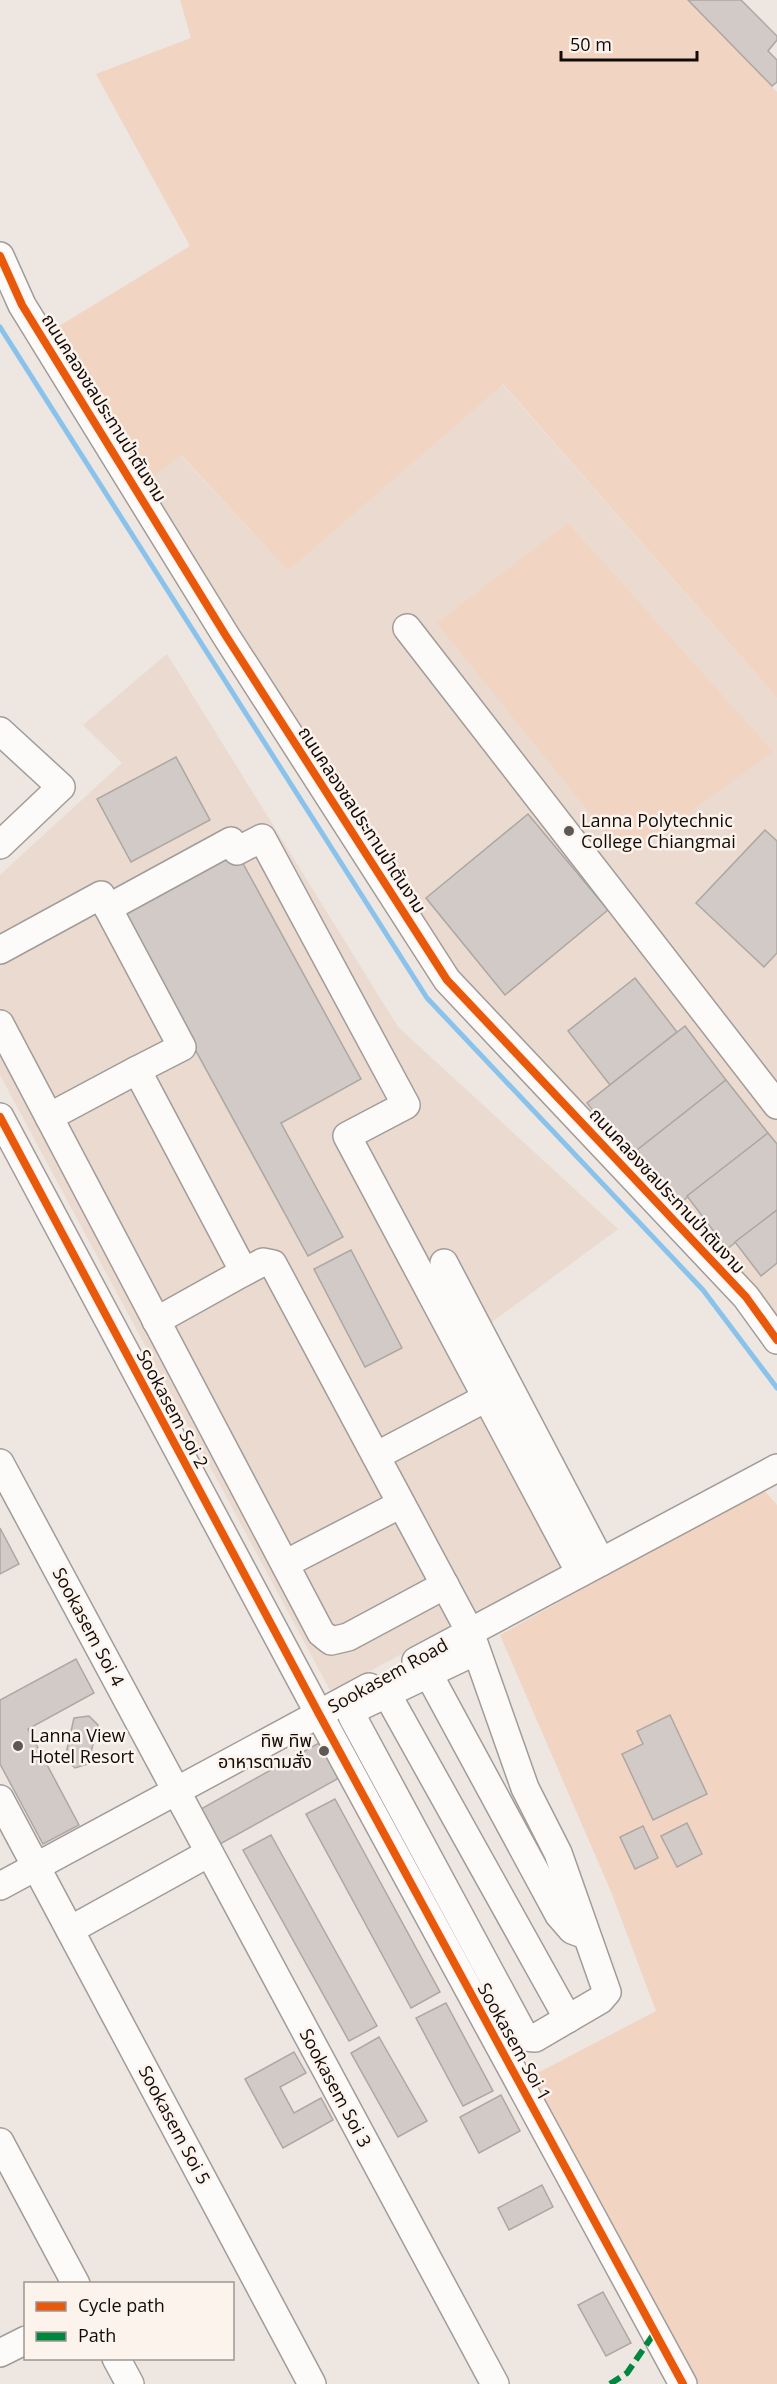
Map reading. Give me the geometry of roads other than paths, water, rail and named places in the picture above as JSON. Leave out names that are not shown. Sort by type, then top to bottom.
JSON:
[{"type":"street","name":"ถนนคลองชลประทานป่าตันงาม","points":[[0,256],[22,305],[214,616],[447,980],[746,1297],[777,1340]]},
{"type":"street","points":[[407,628],[777,1106]]},
{"type":"street","points":[[0,731],[61,786],[0,845]]},
{"type":"street","points":[[108,908],[231,841],[237,851],[262,838],[406,1105],[347,1136],[486,1398],[591,1568]]},
{"type":"street","points":[[0,950],[101,895],[182,1047],[49,1117]]},
{"type":"street","points":[[0,1024],[321,1633],[331,1641],[348,1637],[445,1585]]},
{"type":"street","points":[[137,1070],[244,1272]]},
{"type":"street","name":"Sookasem Soi 2","points":[[0,1117],[318,1714]]},
{"type":"street","points":[[156,1321],[263,1262],[273,1264],[445,1585],[473,1642],[525,1788],[558,1853],[572,1930],[584,1934],[607,1992],[600,2000],[535,2038],[525,2037],[352,1716],[361,1706],[428,1673],[473,1642]]},
{"type":"street","points":[[444,1263],[591,1568]]},
{"type":"street","points":[[376,1456],[486,1398]]},
{"type":"street","name":"Sookasem Soi 4","points":[[0,1462],[176,1792]]},
{"type":"street","name":"Sookasem Road","points":[[0,1886],[318,1714],[473,1642],[591,1568],[777,1468]]},
{"type":"street","points":[[285,1564],[401,1504]]},
{"type":"street","points":[[428,1673],[567,1910]]},
{"type":"street","points":[[387,1694],[568,2019]]},
{"type":"street","name":"Sookasem Soi 1","points":[[318,1714],[683,2384]]},
{"type":"street","name":"Sookasem Soi 3","points":[[176,1792],[495,2384]]},
{"type":"street","name":"Sookasem Soi 5","points":[[0,1799],[70,1930],[93,1955],[312,2384]]},
{"type":"street","points":[[70,1930],[209,1853]]},
{"type":"street","points":[[520,1934],[567,1910]]},
{"type":"street","points":[[0,2142],[75,2282]]},
{"type":"street","points":[[0,2354],[24,2341]]},
{"type":"street","points":[[117,2360],[130,2384]]},
{"type":"waterway","points":[[0,327],[427,998],[703,1290],[777,1388]]},
{"type":"place","name":"Lanna Polytechnic College Chiangmai","points":[[569,831]]},
{"type":"place","name":"Lanna View Hotel Resort","points":[[18,1746]]},
{"type":"place","name":"ทิพ ทิพ อาหารตามสั่ง","points":[[324,1751]]}]
